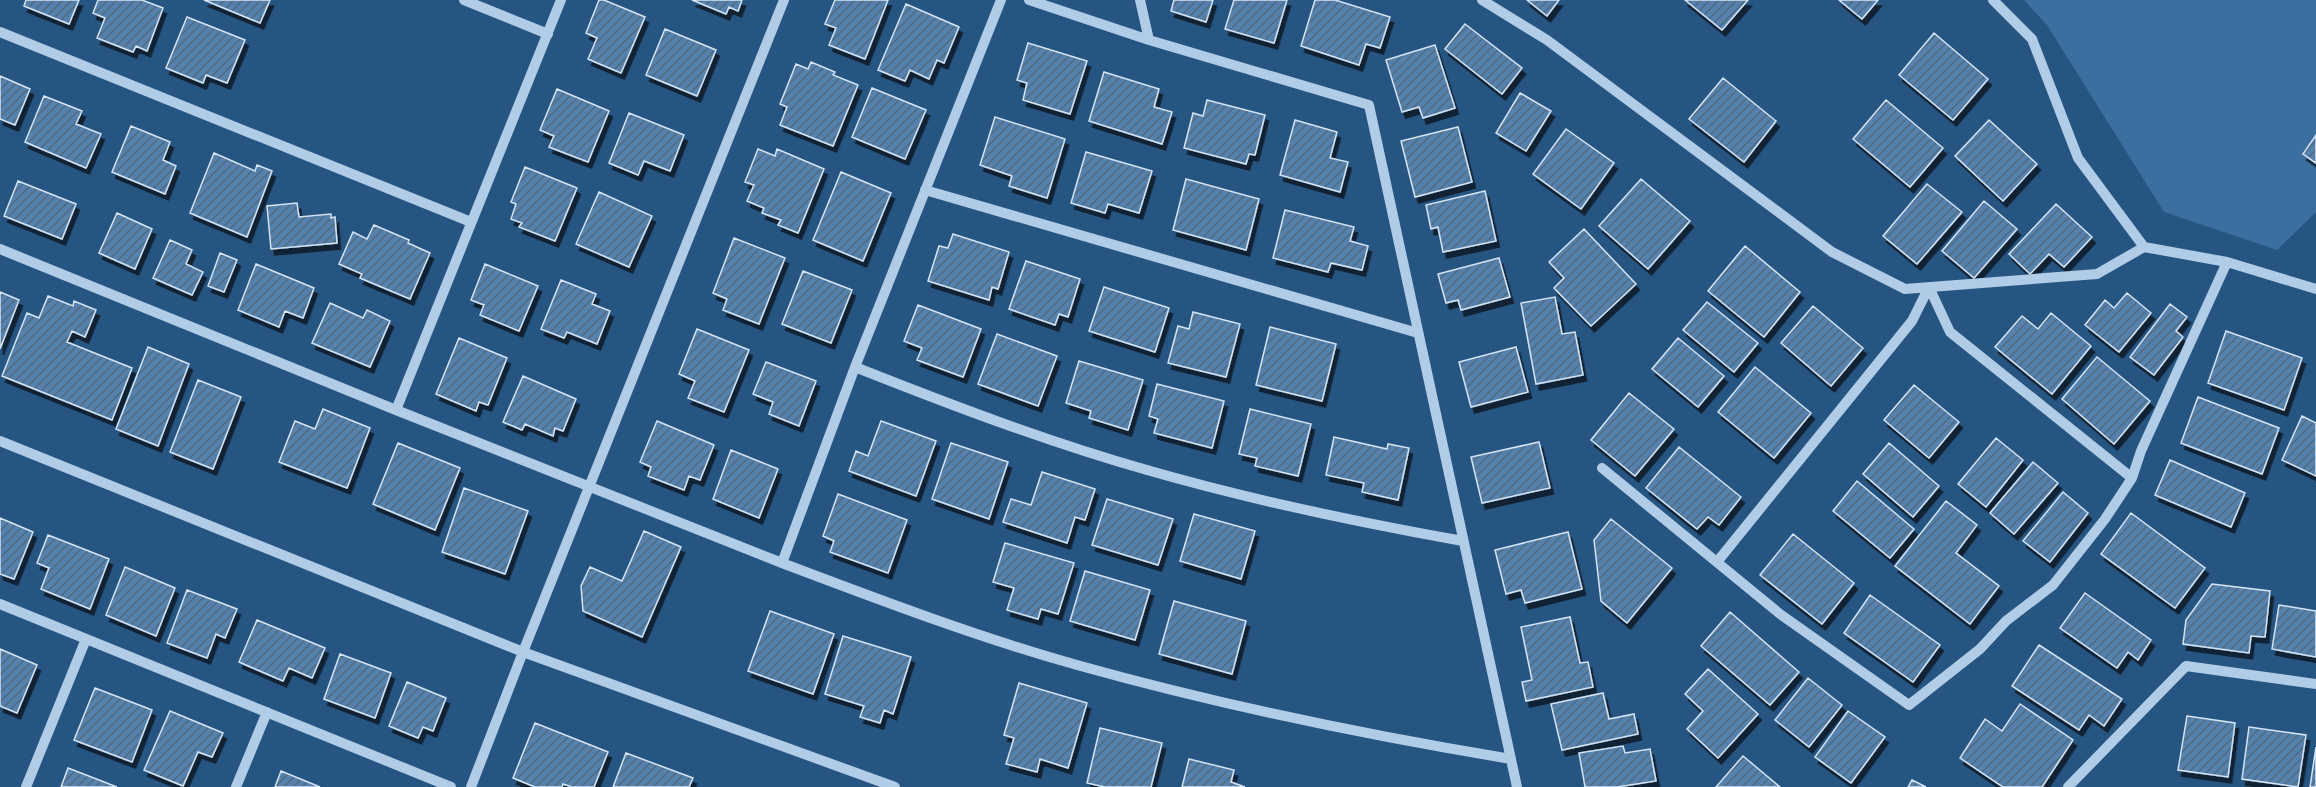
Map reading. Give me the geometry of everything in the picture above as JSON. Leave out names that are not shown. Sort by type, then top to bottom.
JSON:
[{"type":"street","points":[[464,0],[548,34]]},
{"type":"street","points":[[396,410],[561,0]]},
{"type":"street","points":[[471,787],[588,487],[784,0]]},
{"type":"street","points":[[782,563],[855,367],[1001,0]]},
{"type":"street","points":[[1029,0],[1149,40],[1369,105],[1517,787]]},
{"type":"street","points":[[1140,0],[1149,40]]},
{"type":"street","points":[[1482,0],[1546,40],[1832,252],[1905,290],[2097,274],[2144,248],[2227,262],[2316,289]]},
{"type":"street","points":[[1993,0],[2032,39],[2078,158],[2144,248]]},
{"type":"street","points":[[0,32],[471,222]]},
{"type":"street","points":[[925,190],[1418,333]]},
{"type":"street","points":[[0,249],[588,487],[782,563],[977,634],[1108,673],[1292,719],[1401,741],[1511,759]]},
{"type":"street","points":[[1602,468],[1780,614],[1909,705],[1980,649],[2006,621],[2053,585],[2105,519],[2132,478],[2141,451],[2227,262]]},
{"type":"street","points":[[1929,287],[1950,332],[2132,478]]},
{"type":"street","points":[[1717,562],[1912,321],[1929,287]]},
{"type":"street","points":[[855,367],[1048,439],[1146,470],[1250,498],[1356,522],[1462,542]]},
{"type":"street","points":[[0,441],[523,652],[895,787]]},
{"type":"street","points":[[0,604],[452,787]]},
{"type":"street","points":[[26,787],[86,639]]},
{"type":"street","points":[[2068,787],[2186,666],[2316,684]]},
{"type":"street","points":[[237,787],[267,712]]},
{"type":"shaded area","points":[[2024,0],[2316,0],[2316,212],[2277,250],[2164,212],[2047,25]]},
{"type":"building","points":[[26,0],[79,0],[69,24],[24,6]]},
{"type":"building","points":[[98,0],[142,0],[163,8],[147,51],[136,46],[133,52],[97,38],[105,18],[93,13]]},
{"type":"building","points":[[204,0],[270,0],[260,23]]},
{"type":"building","points":[[599,0],[645,17],[621,73],[588,59],[597,38],[586,33]]},
{"type":"building","points":[[692,0],[742,0],[738,11],[729,7],[726,14]]},
{"type":"building","points":[[835,0],[888,0],[865,59],[829,45],[836,28],[825,24]]},
{"type":"building","points":[[1174,0],[1213,0],[1206,22],[1171,11]]},
{"type":"building","points":[[1234,0],[1287,0],[1274,43],[1225,29]]},
{"type":"building","points":[[1315,0],[1335,0],[1390,17],[1380,48],[1366,44],[1359,65],[1301,46]]},
{"type":"building","points":[[1527,0],[1559,0],[1547,16]]},
{"type":"building","points":[[1685,0],[1748,0],[1722,30]]},
{"type":"building","points":[[1839,0],[1878,0],[1862,19]]},
{"type":"building","points":[[906,4],[959,27],[944,63],[937,60],[929,79],[910,70],[905,81],[878,70]]},
{"type":"building","points":[[187,17],[245,40],[227,83],[206,75],[203,83],[166,68]]},
{"type":"building","points":[[1465,24],[1522,68],[1502,94],[1445,49]]},
{"type":"building","points":[[665,29],[716,50],[697,96],[646,75]]},
{"type":"building","points":[[1934,33],[1988,79],[1953,120],[1899,75]]},
{"type":"building","points":[[1028,43],[1087,61],[1070,114],[1023,100],[1027,83],[1017,80]]},
{"type":"building","points":[[1435,45],[1455,108],[1423,118],[1419,107],[1402,112],[1386,60]]},
{"type":"building","points":[[811,62],[835,72],[833,75],[858,85],[833,146],[780,125],[787,107],[780,104],[796,64],[808,69]]},
{"type":"building","points":[[1104,72],[1159,89],[1154,107],[1172,112],[1162,144],[1089,121]]},
{"type":"building","points":[[0,76],[30,89],[15,125],[0,119]]},
{"type":"building","points":[[1723,78],[1776,121],[1744,162],[1689,119]]},
{"type":"building","points":[[872,88],[926,110],[905,159],[852,137]]},
{"type":"building","points":[[557,89],[609,111],[588,162],[549,147],[554,136],[540,130]]},
{"type":"building","points":[[1520,93],[1551,111],[1526,151],[1496,133]]},
{"type":"building","points":[[44,96],[82,111],[76,124],[101,134],[86,168],[25,142]]},
{"type":"building","points":[[1207,100],[1265,115],[1255,155],[1249,154],[1246,164],[1184,148],[1193,113],[1203,116]]},
{"type":"building","points":[[1886,100],[1943,148],[1910,187],[1853,139]]},
{"type":"building","points":[[629,113],[684,135],[670,171],[644,161],[638,175],[609,163]]},
{"type":"building","points":[[995,117],[1065,139],[1047,198],[1009,186],[1012,176],[980,165]]},
{"type":"building","points":[[1295,120],[1337,132],[1330,158],[1348,162],[1340,192],[1280,175]]},
{"type":"building","points":[[1989,120],[2037,164],[2003,201],[1955,156]]},
{"type":"building","points":[[131,126],[170,142],[163,160],[176,166],[165,194],[112,172]]},
{"type":"building","points":[[1458,127],[1472,182],[1415,197],[1401,141]]},
{"type":"building","points":[[1566,129],[1614,163],[1581,209],[1533,174]]},
{"type":"building","points":[[2316,135],[2316,163],[2303,154]]},
{"type":"building","points":[[758,149],[775,156],[777,149],[824,169],[798,233],[778,225],[781,220],[762,213],[764,208],[747,201],[754,185],[745,182]]},
{"type":"building","points":[[1086,152],[1152,171],[1139,213],[1108,204],[1105,213],[1071,203]]},
{"type":"building","points":[[214,153],[255,171],[257,165],[272,171],[247,237],[190,213]]},
{"type":"building","points":[[525,167],[577,188],[555,241],[519,227],[522,223],[511,219],[516,204],[511,202]]},
{"type":"building","points":[[841,172],[891,193],[863,261],[813,240]]},
{"type":"building","points":[[1186,179],[1259,199],[1246,250],[1173,230]]},
{"type":"building","points":[[1641,179],[1690,221],[1648,269],[1599,226]]},
{"type":"building","points":[[18,181],[76,204],[62,239],[4,216]]},
{"type":"building","points":[[1927,184],[1962,212],[1917,264],[1883,236]]},
{"type":"building","points":[[1485,191],[1496,241],[1443,252],[1438,227],[1431,229],[1426,205]]},
{"type":"building","points":[[599,192],[652,216],[629,267],[576,244]]},
{"type":"building","points":[[1984,201],[2017,229],[1974,278],[1942,251]]},
{"type":"building","points":[[297,203],[299,217],[331,214],[331,218],[335,217],[337,243],[271,249],[267,206]]},
{"type":"building","points":[[2056,204],[2092,237],[2064,267],[2049,254],[2030,274],[2009,254]]},
{"type":"building","points":[[1285,210],[1354,227],[1350,241],[1368,246],[1362,270],[1331,263],[1328,272],[1273,258]]},
{"type":"building","points":[[117,213],[152,229],[135,269],[99,253]]},
{"type":"building","points":[[374,225],[409,240],[408,243],[430,253],[410,299],[360,278],[362,274],[339,264],[353,232],[367,239]]},
{"type":"building","points":[[1584,229],[1636,284],[1591,326],[1554,288],[1564,278],[1549,262]]},
{"type":"building","points":[[953,234],[1009,252],[998,289],[992,287],[989,300],[928,281],[939,246],[948,248]]},
{"type":"building","points":[[734,238],[785,258],[759,324],[723,310],[727,299],[713,293]]},
{"type":"building","points":[[170,240],[192,250],[186,264],[203,272],[192,295],[153,278]]},
{"type":"building","points":[[1745,246],[1800,292],[1764,337],[1708,291]]},
{"type":"building","points":[[220,253],[237,260],[224,292],[208,286]]},
{"type":"building","points":[[1499,258],[1510,297],[1461,310],[1458,300],[1446,303],[1438,274]]},
{"type":"building","points":[[1026,261],[1080,279],[1068,317],[1059,314],[1055,325],[1009,309]]},
{"type":"building","points":[[256,264],[314,288],[303,318],[285,311],[279,327],[238,310]]},
{"type":"building","points":[[485,264],[538,286],[519,331],[480,315],[484,305],[471,300]]},
{"type":"building","points":[[803,271],[852,290],[831,343],[782,324]]},
{"type":"building","points":[[561,280],[596,294],[592,304],[610,311],[597,344],[567,332],[564,338],[541,329]]},
{"type":"building","points":[[1104,287],[1169,308],[1155,352],[1089,331]]},
{"type":"building","points":[[0,292],[19,300],[0,349]]},
{"type":"building","points":[[2127,293],[2151,313],[2119,352],[2085,325],[2105,300],[2114,308]]},
{"type":"building","points":[[48,296],[73,306],[74,301],[96,310],[85,337],[72,331],[67,342],[132,368],[112,420],[2,376],[27,313],[39,318]]},
{"type":"building","points":[[1555,297],[1562,334],[1575,332],[1583,375],[1536,384],[1521,303]]},
{"type":"building","points":[[1707,302],[1758,343],[1734,372],[1683,330]]},
{"type":"building","points":[[330,303],[363,318],[367,310],[390,321],[370,367],[312,343]]},
{"type":"building","points":[[2170,304],[2187,317],[2176,331],[2183,337],[2154,375],[2130,357]]},
{"type":"building","points":[[918,305],[981,329],[963,377],[917,360],[922,348],[904,341]]},
{"type":"building","points":[[1813,306],[1863,348],[1831,386],[1781,343]]},
{"type":"building","points":[[1193,312],[1240,324],[1226,377],[1168,363],[1178,326],[1189,329]]},
{"type":"building","points":[[2051,313],[2091,346],[2052,394],[1995,347],[2022,316],[2038,329]]},
{"type":"building","points":[[1270,327],[1336,344],[1322,401],[1256,385]]},
{"type":"building","points":[[697,329],[749,350],[724,412],[688,398],[695,381],[679,374]]},
{"type":"building","points":[[2226,331],[2302,358],[2284,410],[2208,383]]},
{"type":"building","points":[[997,334],[1057,356],[1038,406],[978,384]]},
{"type":"building","points":[[459,338],[507,358],[488,405],[479,402],[476,411],[436,394]]},
{"type":"building","points":[[1678,338],[1724,376],[1698,407],[1652,369]]},
{"type":"building","points":[[148,347],[189,364],[158,446],[116,429]]},
{"type":"building","points":[[1516,347],[1528,392],[1471,407],[1459,362]]},
{"type":"building","points":[[2097,357],[2150,401],[2114,444],[2062,399]]},
{"type":"building","points":[[1079,361],[1143,380],[1128,430],[1089,418],[1091,411],[1066,403]]},
{"type":"building","points":[[766,362],[816,381],[799,426],[769,414],[773,402],[753,394]]},
{"type":"building","points":[[1755,367],[1811,413],[1774,458],[1718,412]]},
{"type":"building","points":[[523,376],[576,399],[563,431],[555,428],[553,436],[525,424],[522,430],[503,422]]},
{"type":"building","points":[[198,380],[241,397],[213,469],[170,452]]},
{"type":"building","points":[[1157,384],[1224,401],[1212,448],[1154,433],[1158,419],[1149,416]]},
{"type":"building","points":[[1914,385],[1959,422],[1929,458],[1884,420]]},
{"type":"building","points":[[1629,393],[1674,429],[1635,476],[1591,440]]},
{"type":"building","points":[[2198,397],[2279,428],[2262,474],[2181,443]]},
{"type":"building","points":[[323,409],[370,428],[347,488],[279,462],[295,421],[315,429]]},
{"type":"building","points":[[1250,409],[1311,424],[1298,476],[1255,466],[1257,458],[1239,454]]},
{"type":"building","points":[[2302,416],[2316,423],[2316,476],[2282,460]]},
{"type":"building","points":[[657,421],[714,445],[700,480],[689,476],[684,490],[648,476],[651,467],[640,462]]},
{"type":"building","points":[[881,421],[936,441],[916,496],[849,471],[856,451],[868,456]]},
{"type":"building","points":[[1334,437],[1387,449],[1388,444],[1409,448],[1398,500],[1362,492],[1364,483],[1326,475]]},
{"type":"building","points":[[1996,438],[2023,460],[1986,507],[1958,484]]},
{"type":"building","points":[[1539,442],[1550,488],[1482,503],[1471,457]]},
{"type":"building","points":[[398,443],[460,468],[435,530],[373,504]]},
{"type":"building","points":[[951,443],[1008,462],[989,519],[932,499]]},
{"type":"building","points":[[1889,443],[1939,486],[1913,517],[1863,474]]},
{"type":"building","points":[[1679,447],[1741,497],[1719,525],[1708,517],[1697,529],[1646,488]]},
{"type":"building","points":[[731,450],[778,469],[759,518],[713,499]]},
{"type":"building","points":[[2170,460],[2245,493],[2231,527],[2155,495]]},
{"type":"building","points":[[2033,462],[2058,483],[2014,534],[1990,513]]},
{"type":"building","points":[[1042,472],[1095,489],[1085,520],[1075,517],[1067,543],[1003,522],[1011,499],[1031,505]]},
{"type":"building","points":[[1857,481],[1914,529],[1890,558],[1833,511]]},
{"type":"building","points":[[464,488],[528,511],[505,574],[442,552]]},
{"type":"building","points":[[2063,492],[2088,513],[2050,562],[2023,541]]},
{"type":"building","points":[[838,494],[907,520],[888,573],[830,552],[834,541],[823,536]]},
{"type":"building","points":[[1107,499],[1173,519],[1158,565],[1092,545]]},
{"type":"building","points":[[1946,501],[1977,525],[1956,553],[1999,586],[1970,624],[1895,566]]},
{"type":"building","points":[[2131,513],[2205,568],[2175,608],[2101,554]]},
{"type":"building","points":[[1194,514],[1255,531],[1241,579],[1180,561]]},
{"type":"building","points":[[0,518],[33,532],[14,579],[0,574]]},
{"type":"building","points":[[1611,519],[1672,568],[1627,623],[1601,601],[1594,540]]},
{"type":"building","points":[[644,531],[681,547],[642,637],[583,611],[581,586],[590,567],[622,581]]},
{"type":"building","points":[[1568,532],[1582,589],[1525,603],[1521,590],[1506,594],[1495,550]]},
{"type":"building","points":[[1793,534],[1854,583],[1822,624],[1760,575]]},
{"type":"building","points":[[48,535],[109,559],[90,609],[41,589],[49,568],[37,563]]},
{"type":"building","points":[[1005,543],[1074,563],[1058,614],[1041,609],[1038,619],[1007,610],[1014,588],[993,582]]},
{"type":"building","points":[[125,567],[175,588],[156,636],[106,615]]},
{"type":"building","points":[[1085,571],[1150,590],[1135,640],[1070,621]]},
{"type":"building","points":[[2212,584],[2270,591],[2265,637],[2251,636],[2249,653],[2183,644],[2186,620]]},
{"type":"building","points":[[187,590],[237,609],[225,638],[216,634],[207,658],[167,643]]},
{"type":"building","points":[[2085,593],[2151,640],[2138,660],[2128,652],[2117,668],[2060,628]]},
{"type":"building","points":[[1870,595],[1940,645],[1913,682],[1844,633]]},
{"type":"building","points":[[1174,601],[1246,621],[1232,674],[1159,654]]},
{"type":"building","points":[[2279,605],[2316,611],[2316,657],[2272,649]]},
{"type":"building","points":[[770,611],[834,634],[813,694],[748,671]]},
{"type":"building","points":[[1730,612],[1799,672],[1770,705],[1701,646]]},
{"type":"building","points":[[1570,617],[1580,663],[1588,662],[1593,687],[1526,701],[1522,682],[1532,680],[1521,627]]},
{"type":"building","points":[[257,620],[325,648],[312,678],[289,668],[283,681],[239,662]]},
{"type":"building","points":[[843,636],[911,657],[893,714],[884,710],[880,723],[860,717],[864,706],[825,694]]},
{"type":"building","points":[[2039,645],[2122,699],[2104,726],[2089,715],[2079,730],[2012,686]]},
{"type":"building","points":[[0,649],[37,665],[17,713],[0,706]]},
{"type":"building","points":[[340,654],[391,673],[375,718],[324,699]]},
{"type":"building","points":[[1708,669],[1758,714],[1718,758],[1687,729],[1703,711],[1685,694]]},
{"type":"building","points":[[1808,678],[1842,705],[1809,747],[1775,720]]},
{"type":"building","points":[[407,682],[446,698],[433,731],[423,727],[418,738],[389,726]]},
{"type":"building","points":[[1019,683],[1087,703],[1068,768],[1040,759],[1037,772],[1006,764],[1014,738],[1004,735]]},
{"type":"building","points":[[95,688],[152,710],[132,762],[74,740]]},
{"type":"building","points":[[1603,693],[1609,719],[1634,714],[1638,734],[1562,750],[1551,704]]},
{"type":"building","points":[[2020,704],[2073,740],[2042,787],[2003,787],[1960,758],[1985,719],[2002,731]]},
{"type":"building","points":[[170,711],[223,733],[212,757],[198,752],[183,786],[144,770]]},
{"type":"building","points":[[1848,711],[1885,737],[1851,783],[1815,757]]},
{"type":"building","points":[[2187,716],[2235,723],[2228,777],[2178,770]]},
{"type":"building","points":[[535,723],[608,752],[594,787],[572,787],[563,784],[562,787],[535,787],[513,778]]},
{"type":"building","points":[[2249,727],[2306,735],[2298,787],[2242,779]]},
{"type":"building","points":[[1100,728],[1162,743],[1151,787],[1105,787],[1087,783]]},
{"type":"building","points":[[1623,746],[1625,753],[1650,749],[1656,781],[1617,787],[1585,787],[1579,753]]},
{"type":"building","points":[[2316,747],[2316,787],[2310,787]]},
{"type":"building","points":[[626,753],[693,778],[689,787],[613,787]]},
{"type":"building","points":[[1743,756],[1780,787],[1716,787]]},
{"type":"building","points":[[1189,759],[1234,770],[1231,782],[1245,787],[1182,787]]},
{"type":"building","points":[[68,768],[117,787],[61,787]]},
{"type":"building","points":[[281,771],[320,787],[275,787]]},
{"type":"building","points":[[1912,780],[1926,787],[1908,787]]}]
